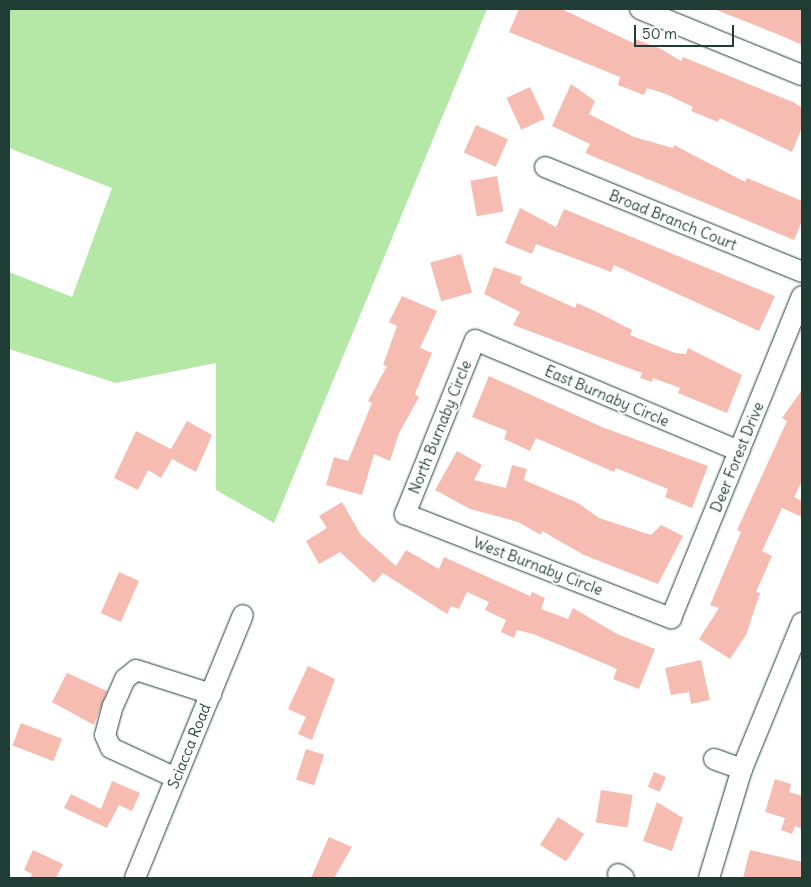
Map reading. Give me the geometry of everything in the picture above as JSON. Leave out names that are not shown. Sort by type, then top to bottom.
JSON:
[{"type":"street","points":[[640,9],[802,75]]},
{"type":"street","name":"Broad Branch Court","points":[[545,167],[802,272]]},
{"type":"street","name":"Deer Forest Drive","points":[[671,618],[802,296]]},
{"type":"street","name":"East Burnaby Circle","points":[[475,340],[739,451]]},
{"type":"street","name":"North Burnaby Circle","points":[[405,514],[475,340]]},
{"type":"street","name":"West Burnaby Circle","points":[[405,514],[671,618]]},
{"type":"street","name":"Sciacca Road","points":[[135,878],[243,615]]},
{"type":"street","points":[[709,878],[742,769],[802,623]]},
{"type":"street","points":[[176,778],[111,748],[105,735],[113,706],[125,679],[136,670],[211,694]]},
{"type":"street","points":[[714,758],[742,769]]},
{"type":"green space","points":[[9,9],[487,9],[274,523],[216,490],[216,363],[116,383],[9,349],[9,272],[72,297],[112,188],[9,148]]},
{"type":"building","points":[[519,9],[562,9],[633,43],[635,39],[661,49],[681,61],[683,57],[795,103],[802,108],[802,127],[792,152],[720,118],[718,122],[691,111],[693,107],[666,94],[647,88],[644,95],[618,85],[620,77],[509,32]]},
{"type":"building","points":[[714,9],[802,9],[802,45],[782,36]]},
{"type":"building","points":[[571,84],[595,101],[589,114],[634,137],[673,148],[674,145],[745,182],[747,178],[802,201],[802,221],[794,240],[585,153],[590,144],[552,126]]},
{"type":"building","points":[[530,87],[545,119],[521,130],[506,98]]},
{"type":"building","points":[[476,125],[508,139],[496,167],[464,152]]},
{"type":"building","points":[[497,176],[503,211],[477,216],[470,181]]},
{"type":"building","points":[[520,208],[556,227],[564,209],[775,296],[759,331],[614,265],[611,272],[536,244],[532,254],[505,243]]},
{"type":"building","points":[[461,254],[472,292],[441,301],[430,263]]},
{"type":"building","points":[[494,267],[522,277],[520,283],[575,308],[577,303],[597,312],[632,330],[630,335],[675,353],[686,354],[688,348],[742,375],[727,413],[678,393],[680,388],[653,378],[652,382],[640,378],[642,373],[513,325],[520,312],[484,294]]},
{"type":"building","points":[[402,296],[437,311],[420,348],[432,353],[415,394],[419,397],[399,433],[390,461],[374,454],[362,495],[326,485],[334,457],[348,461],[372,403],[368,401],[387,366],[383,365],[397,326],[389,322]]},
{"type":"building","points":[[489,376],[602,427],[708,466],[692,508],[665,497],[668,489],[616,468],[614,472],[536,438],[530,451],[504,439],[507,431],[472,417]]},
{"type":"building","points":[[802,390],[802,481],[794,497],[802,501],[802,517],[782,508],[762,551],[772,556],[756,592],[760,593],[746,635],[730,659],[699,639],[719,608],[710,605],[741,532],[737,530],[787,421],[782,418]]},
{"type":"building","points":[[187,421],[212,435],[196,472],[172,459],[161,478],[148,470],[138,490],[114,478],[136,431],[171,449]]},
{"type":"building","points":[[457,451],[482,465],[474,480],[506,488],[512,465],[527,469],[524,480],[578,503],[599,518],[651,535],[661,525],[683,536],[658,584],[584,555],[542,531],[541,535],[518,522],[470,509],[435,490]]},
{"type":"building","points":[[342,502],[361,535],[396,566],[406,550],[439,569],[444,557],[530,596],[532,592],[545,598],[541,609],[568,619],[573,608],[617,634],[655,649],[639,689],[613,679],[617,669],[582,654],[533,634],[517,630],[514,638],[501,632],[506,620],[485,610],[489,602],[467,592],[459,609],[451,606],[447,614],[383,573],[374,583],[340,552],[319,564],[306,541],[327,528],[319,516]]},
{"type":"building","points":[[119,572],[139,581],[121,622],[101,613]]},
{"type":"building","points":[[701,660],[710,700],[691,704],[689,692],[671,695],[665,668]]},
{"type":"building","points":[[308,666],[335,679],[312,740],[298,734],[306,717],[288,709]]},
{"type":"building","points":[[67,673],[107,691],[94,725],[52,702]]},
{"type":"building","points":[[21,723],[62,739],[53,761],[12,745]]},
{"type":"building","points":[[306,749],[324,755],[314,785],[296,779]]},
{"type":"building","points":[[654,772],[666,777],[660,792],[648,787]]},
{"type":"building","points":[[775,779],[791,784],[789,792],[802,796],[802,829],[795,826],[792,834],[781,830],[785,818],[765,812]]},
{"type":"building","points":[[112,781],[140,793],[132,811],[119,805],[107,828],[64,808],[71,794],[101,809]]},
{"type":"building","points":[[601,790],[633,795],[627,828],[596,823]]},
{"type":"building","points":[[657,802],[683,818],[672,851],[643,841]]},
{"type":"building","points":[[558,817],[584,834],[566,862],[540,845]]},
{"type":"building","points":[[329,837],[352,847],[334,878],[311,878]]},
{"type":"building","points":[[33,850],[63,864],[56,878],[30,878],[32,874],[24,870]]},
{"type":"building","points":[[750,850],[802,862],[802,878],[743,878]]}]
